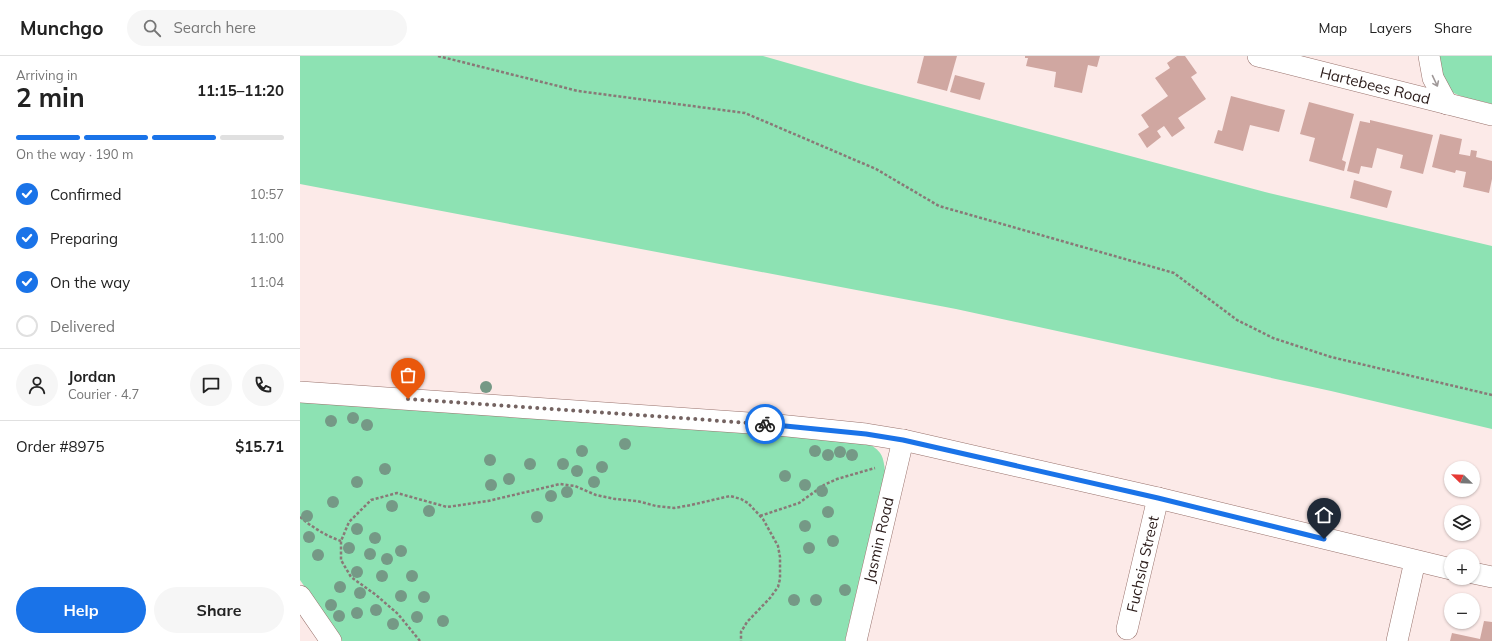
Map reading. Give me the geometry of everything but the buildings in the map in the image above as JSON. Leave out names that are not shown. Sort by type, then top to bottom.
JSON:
[{"type":"street","name":"Hartebees Road","points":[[1258,56],[1492,115]]},
{"type":"street","points":[[1429,56],[1432,78],[1447,104]]},
{"type":"street","name":"Fuchsia Street","points":[[300,392],[778,425],[866,434],[901,450],[1158,498],[1415,561],[1444,567]]},
{"type":"street","name":"Jasmin Road","points":[[856,641],[901,450]]},
{"type":"street","name":"Fuchsia Street","points":[[1127,629],[1158,498]]},
{"type":"street","points":[[1397,641],[1415,561]]},
{"type":"street","points":[[1480,574],[1492,577]]},
{"type":"street","points":[[300,596],[331,641]]},
{"type":"path","points":[[438,56],[578,91],[745,113],[876,169],[939,206],[1174,273],[1237,320],[1272,338],[1331,357],[1492,395]]},
{"type":"path","points":[[760,516],[799,503],[824,485],[901,450]]},
{"type":"path","points":[[420,641],[398,614],[376,595],[351,577],[341,560],[341,541],[349,522],[371,500],[397,493],[447,506],[488,501],[560,484],[575,486],[596,495],[615,499],[637,501],[656,506],[674,508],[691,506],[730,496],[748,502],[771,531],[778,546],[780,557],[780,579],[778,587],[770,598],[747,622],[741,632],[740,641]]},
{"type":"path","points":[[300,517],[320,531],[341,541]]},
{"type":"green space","points":[[300,56],[763,56],[861,84],[1265,192],[1492,246],[1492,429],[1331,391],[956,309],[300,184]]},
{"type":"green space","points":[[1439,56],[1492,56],[1492,104],[1458,95],[1447,88],[1443,84],[1441,78]]},
{"type":"green space","points":[[300,399],[866,442],[875,448],[882,457],[885,471],[845,641],[342,641],[300,580]]},
{"type":"way so far","points":[[408,399],[765,424]]},
{"type":"route","points":[[765,424],[866,434],[903,440],[1158,498],[1324,539]]}]
